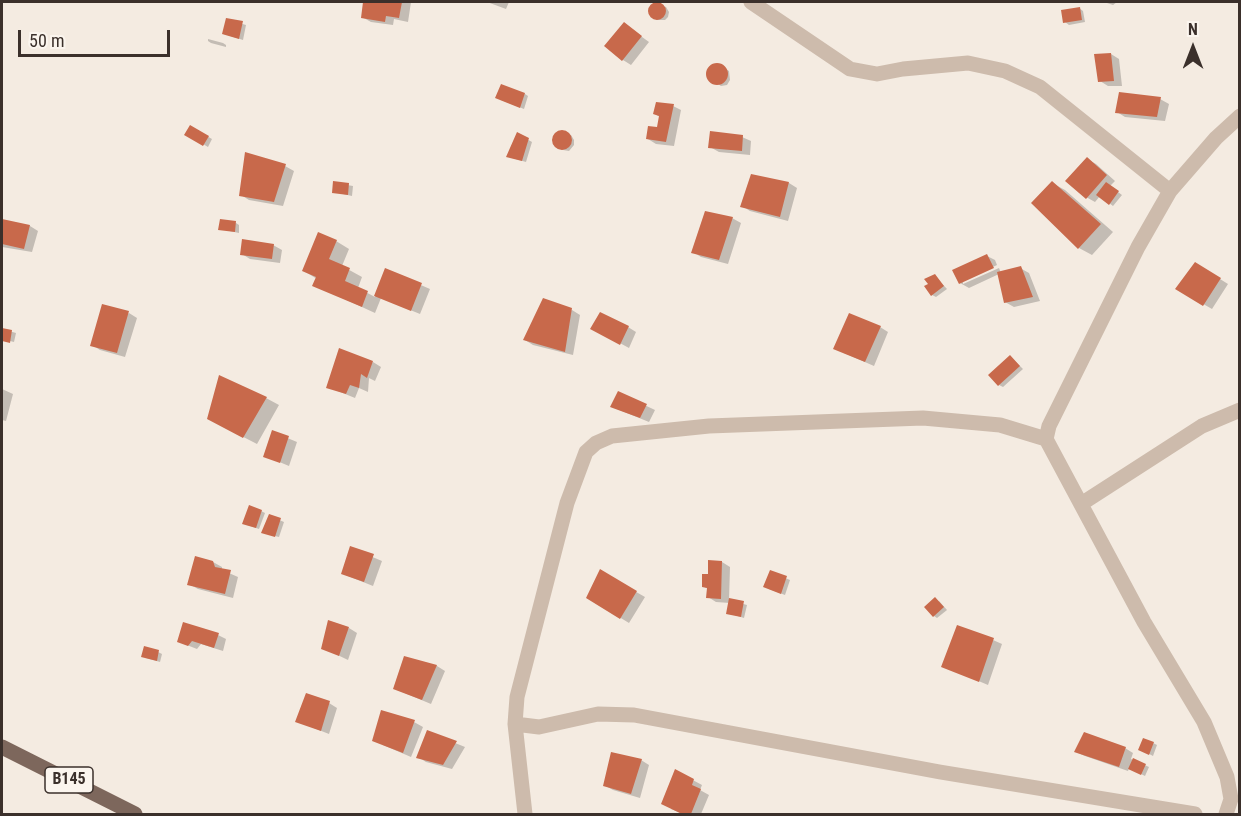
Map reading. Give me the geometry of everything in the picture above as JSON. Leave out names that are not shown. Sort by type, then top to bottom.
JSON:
[{"type":"main road","name":"B145","points":[[2,747],[135,814]]},
{"type":"street","points":[[751,2],[850,69],[877,74],[903,69],[968,63],[1005,71],[1040,87],[1170,191]]},
{"type":"street","points":[[1226,814],[1231,799],[1227,777],[1204,722],[1144,622],[1046,439],[1049,426],[1138,247],[1170,191],[1216,138],[1239,116]]},
{"type":"street","points":[[1081,504],[1202,426],[1239,410]]},
{"type":"street","points":[[525,814],[515,724],[517,697],[567,503],[586,452],[596,443],[612,436],[709,426],[923,418],[1000,425],[1046,439]]},
{"type":"street","points":[[515,724],[539,728],[598,714],[634,715],[940,772],[1195,814]]},
{"type":"building","points":[[363,2],[402,2],[399,18],[386,16],[385,22],[361,18]]},
{"type":"building","points":[[657,2],[665,7],[666,11],[661,19],[657,20],[649,15],[648,11],[653,3]]},
{"type":"building","points":[[1080,7],[1082,20],[1063,23],[1061,10]]},
{"type":"building","points":[[226,18],[243,21],[239,39],[222,34]]},
{"type":"building","points":[[624,22],[642,36],[622,61],[604,46]]},
{"type":"building","points":[[1111,53],[1114,81],[1098,82],[1094,54]]},
{"type":"building","points":[[717,63],[725,66],[728,74],[725,82],[717,85],[709,82],[706,74],[709,66]]},
{"type":"building","points":[[501,84],[525,93],[520,108],[495,98]]},
{"type":"building","points":[[1119,92],[1161,97],[1157,117],[1115,113]]},
{"type":"building","points":[[656,102],[674,104],[666,142],[646,139],[648,126],[657,127],[659,116],[653,114]]},
{"type":"building","points":[[190,125],[209,136],[203,146],[184,135]]},
{"type":"building","points":[[562,130],[569,133],[572,140],[569,147],[562,150],[555,147],[552,140],[555,133]]},
{"type":"building","points":[[710,131],[743,135],[742,151],[708,148]]},
{"type":"building","points":[[517,132],[529,138],[522,161],[506,157]]},
{"type":"building","points":[[245,152],[286,164],[274,202],[239,196]]},
{"type":"building","points":[[1087,157],[1107,175],[1086,199],[1065,181]]},
{"type":"building","points":[[751,174],[789,182],[780,217],[740,207]]},
{"type":"building","points":[[333,181],[349,183],[348,195],[332,193]]},
{"type":"building","points":[[1052,181],[1101,224],[1078,249],[1031,203]]},
{"type":"building","points":[[1106,182],[1119,191],[1109,205],[1096,195]]},
{"type":"building","points":[[705,211],[733,217],[719,260],[691,253]]},
{"type":"building","points":[[2,219],[30,225],[24,249],[2,244]]},
{"type":"building","points":[[220,219],[236,221],[235,232],[218,230]]},
{"type":"building","points":[[318,232],[337,240],[329,259],[350,268],[345,281],[368,291],[362,307],[312,286],[316,277],[302,271]]},
{"type":"building","points":[[242,239],[274,244],[272,259],[240,255]]},
{"type":"building","points":[[987,254],[994,268],[959,284],[952,270]]},
{"type":"building","points":[[1195,262],[1221,278],[1203,306],[1175,289]]},
{"type":"building","points":[[1021,266],[1033,297],[1004,303],[997,272]]},
{"type":"building","points":[[385,268],[422,283],[411,311],[374,296]]},
{"type":"building","points":[[935,274],[944,286],[931,296],[924,286],[928,284],[924,279]]},
{"type":"building","points":[[543,298],[572,308],[565,352],[523,340]]},
{"type":"building","points":[[102,304],[129,311],[117,353],[90,346]]},
{"type":"building","points":[[600,312],[629,326],[620,345],[590,329]]},
{"type":"building","points":[[849,313],[881,326],[865,362],[833,349]]},
{"type":"building","points":[[2,328],[12,330],[10,343],[2,341]]},
{"type":"building","points":[[339,348],[373,361],[367,378],[361,374],[359,388],[350,385],[346,394],[326,388]]},
{"type":"building","points":[[1010,355],[1020,366],[998,386],[988,375]]},
{"type":"building","points":[[219,375],[267,397],[243,438],[207,419]]},
{"type":"building","points":[[618,391],[647,404],[640,418],[610,407]]},
{"type":"building","points":[[272,430],[289,436],[280,463],[263,457]]},
{"type":"building","points":[[249,505],[262,510],[256,528],[242,524]]},
{"type":"building","points":[[269,514],[281,518],[275,537],[261,533]]},
{"type":"building","points":[[350,546],[374,554],[364,582],[341,574]]},
{"type":"building","points":[[195,556],[213,561],[215,567],[231,570],[225,594],[187,585]]},
{"type":"building","points":[[708,560],[722,561],[721,599],[706,598],[707,588],[702,587],[702,574],[708,574]]},
{"type":"building","points":[[600,569],[637,591],[620,619],[586,598]]},
{"type":"building","points":[[770,570],[787,576],[781,594],[763,587]]},
{"type":"building","points":[[935,597],[944,607],[933,617],[924,607]]},
{"type":"building","points":[[729,598],[744,601],[741,617],[726,614]]},
{"type":"building","points":[[328,620],[349,627],[339,656],[321,649]]},
{"type":"building","points":[[183,622],[219,633],[214,648],[192,641],[188,646],[177,642]]},
{"type":"building","points":[[957,625],[994,638],[979,682],[941,667]]},
{"type":"building","points":[[144,646],[159,650],[157,661],[141,657]]},
{"type":"building","points":[[404,656],[437,665],[422,700],[393,689]]},
{"type":"building","points":[[306,693],[330,701],[321,731],[295,722]]},
{"type":"building","points":[[381,710],[415,720],[403,753],[372,741]]},
{"type":"building","points":[[427,730],[457,741],[443,765],[416,758]]},
{"type":"building","points":[[1084,732],[1126,747],[1119,767],[1074,752]]},
{"type":"building","points":[[1143,738],[1154,742],[1149,755],[1138,750]]},
{"type":"building","points":[[611,752],[642,759],[631,794],[603,786]]},
{"type":"building","points":[[1133,758],[1146,764],[1141,775],[1128,769]]},
{"type":"building","points":[[675,769],[694,779],[692,785],[701,789],[691,814],[682,814],[661,804]]}]
